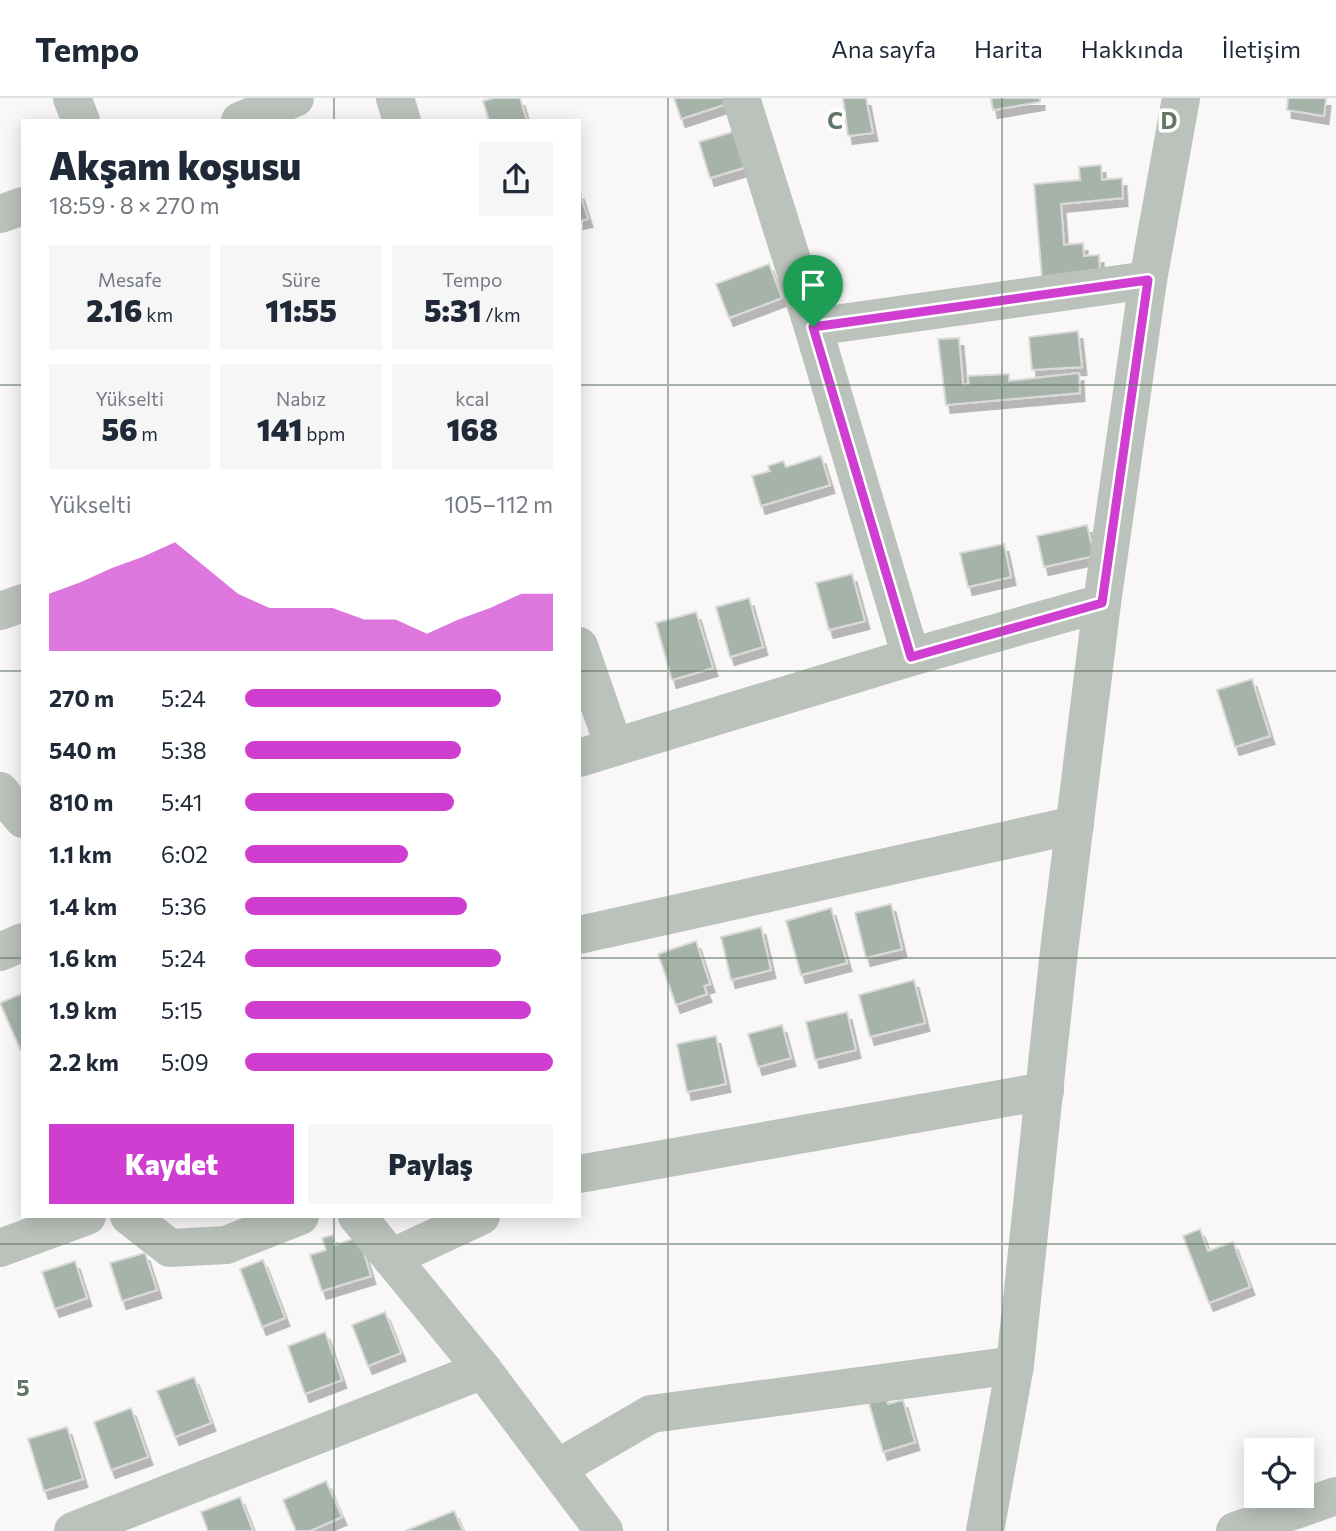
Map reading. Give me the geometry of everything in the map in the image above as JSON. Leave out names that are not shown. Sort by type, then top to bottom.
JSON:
[{"type":"street","points":[[72,98],[79,119]]},
{"type":"street","points":[[245,119],[295,98]]},
{"type":"street","points":[[394,98],[401,119]]},
{"type":"street","points":[[741,98],[813,327],[911,657]]},
{"type":"street","points":[[985,1531],[1015,1365],[1102,603],[1148,280],[1181,98]]},
{"type":"street","points":[[0,214],[21,207]]},
{"type":"street","points":[[813,327],[1148,280]]},
{"type":"street","points":[[581,659],[596,753],[911,657],[1102,603]]},
{"type":"street","points":[[0,611],[21,604]]},
{"type":"street","points":[[0,792],[21,817]]},
{"type":"street","points":[[581,935],[1075,825]]},
{"type":"street","points":[[0,952],[21,944]]},
{"type":"street","points":[[581,1174],[1045,1091]]},
{"type":"street","points":[[0,1248],[82,1218]]},
{"type":"street","points":[[132,1218],[170,1248],[226,1245],[295,1218]]},
{"type":"street","points":[[360,1218],[483,1370],[604,1531]]},
{"type":"street","points":[[391,1258],[477,1218]]},
{"type":"street","points":[[558,1468],[651,1414],[1015,1365]]},
{"type":"street","points":[[72,1531],[483,1370]]},
{"type":"street","points":[[1235,1531],[1336,1496]]},
{"type":"building","points":[[494,98],[520,98],[526,119],[488,119],[483,101]]},
{"type":"building","points":[[674,98],[728,98],[730,103],[681,119]]},
{"type":"building","points":[[843,98],[866,98],[873,133],[848,136]]},
{"type":"building","points":[[991,98],[1040,98],[1040,102],[993,110]]},
{"type":"building","points":[[1288,98],[1326,98],[1324,116],[1287,110]]},
{"type":"building","points":[[739,130],[750,166],[710,178],[699,142]]},
{"type":"building","points":[[1101,165],[1102,180],[1122,178],[1123,198],[1061,204],[1064,245],[1083,243],[1084,256],[1099,255],[1100,273],[1042,278],[1034,184],[1080,180],[1079,167]]},
{"type":"building","points":[[581,197],[588,219],[581,221]]},
{"type":"building","points":[[769,264],[782,298],[729,318],[716,284]]},
{"type":"building","points":[[1078,331],[1082,367],[1032,370],[1029,337]]},
{"type":"building","points":[[959,338],[963,385],[969,384],[968,376],[1009,374],[1009,381],[1079,373],[1080,393],[946,405],[938,339]]},
{"type":"building","points":[[821,456],[830,485],[761,506],[752,476],[770,471],[768,466],[783,461],[786,467]]},
{"type":"building","points":[[1087,525],[1094,556],[1044,567],[1037,536]]},
{"type":"building","points":[[1004,544],[1011,577],[968,587],[960,553]]},
{"type":"building","points":[[852,574],[865,621],[829,630],[816,583]]},
{"type":"building","points":[[749,598],[763,647],[730,657],[716,607]]},
{"type":"building","points":[[696,612],[713,668],[672,680],[656,623]]},
{"type":"building","points":[[1252,679],[1270,736],[1235,747],[1217,690]]},
{"type":"building","points":[[891,904],[902,949],[866,958],[855,913]]},
{"type":"building","points":[[831,908],[847,963],[801,975],[786,921]]},
{"type":"building","points":[[761,927],[771,970],[731,980],[721,937]]},
{"type":"building","points":[[696,941],[710,984],[704,986],[707,994],[676,1005],[658,954]]},
{"type":"building","points":[[914,980],[925,1023],[870,1037],[859,995]]},
{"type":"building","points":[[21,994],[20,1049],[0,1003]]},
{"type":"building","points":[[847,1012],[856,1050],[815,1060],[806,1022]]},
{"type":"building","points":[[782,1025],[791,1058],[758,1067],[748,1034]]},
{"type":"building","points":[[716,1036],[726,1084],[687,1092],[677,1044]]},
{"type":"building","points":[[1200,1229],[1208,1251],[1233,1242],[1250,1287],[1209,1303],[1183,1236]]},
{"type":"building","points":[[333,1235],[335,1245],[359,1237],[371,1276],[322,1291],[310,1255],[326,1250],[322,1238]]},
{"type":"building","points":[[145,1253],[157,1290],[122,1301],[110,1263]]},
{"type":"building","points":[[263,1260],[285,1318],[262,1327],[240,1269]]},
{"type":"building","points":[[75,1261],[87,1298],[55,1309],[42,1272]]},
{"type":"building","points":[[385,1312],[401,1353],[368,1366],[352,1325]]},
{"type":"building","points":[[325,1332],[342,1380],[305,1394],[288,1346]]},
{"type":"building","points":[[194,1377],[211,1423],[175,1437],[157,1391]]},
{"type":"building","points":[[885,1395],[888,1404],[903,1400],[915,1442],[883,1452],[868,1400]]},
{"type":"building","points":[[131,1408],[148,1457],[111,1470],[94,1422]]},
{"type":"building","points":[[67,1427],[83,1479],[44,1491],[28,1439]]},
{"type":"building","points":[[326,1481],[342,1517],[310,1531],[296,1531],[283,1500]]},
{"type":"building","points":[[240,1497],[253,1531],[208,1531],[201,1512]]},
{"type":"building","points":[[454,1511],[463,1531],[407,1531],[407,1530]]},
{"type":"route","points":[[1148,280],[1102,603],[911,657],[813,327],[1148,280]]}]
